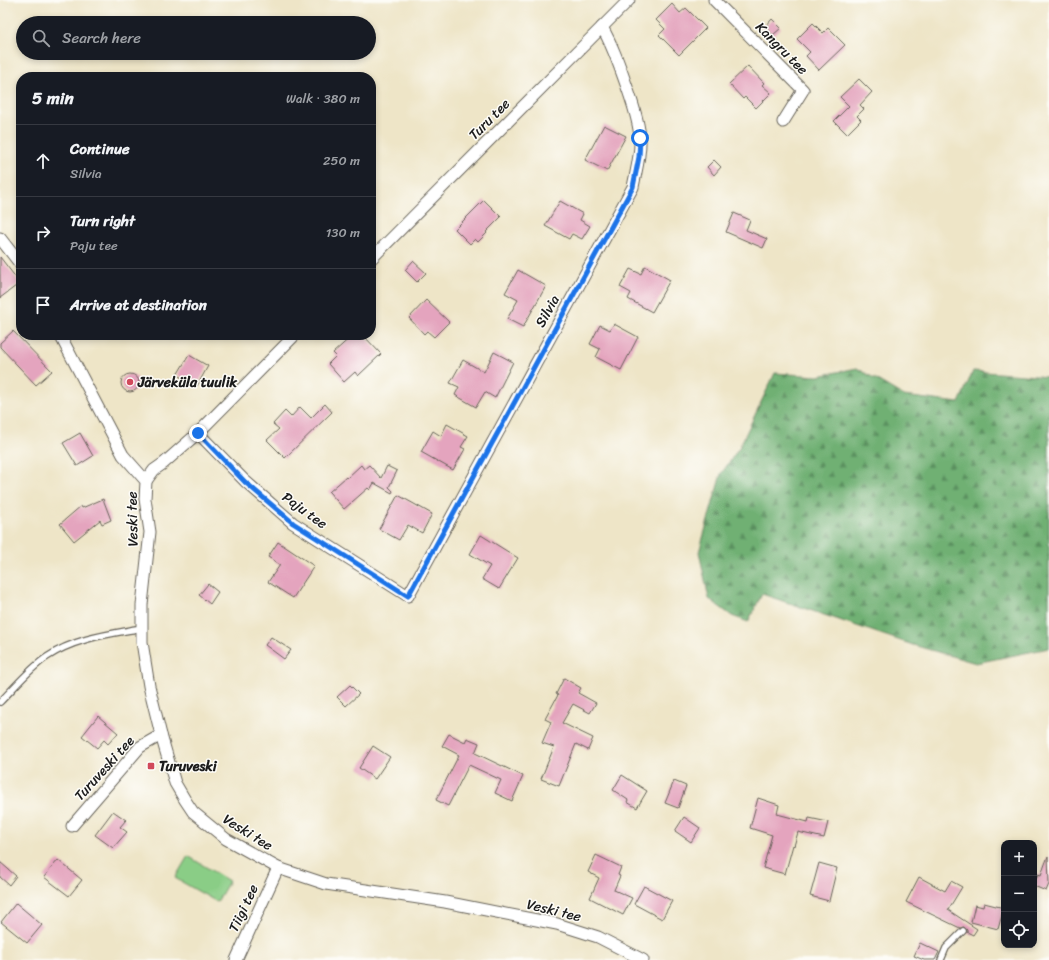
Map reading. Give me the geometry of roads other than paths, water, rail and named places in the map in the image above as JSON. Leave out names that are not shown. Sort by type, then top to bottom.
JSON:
[{"type":"street","name":"Turu tee","points":[[376,254],[629,0]]},
{"type":"street","name":"Kangru tee","points":[[714,0],[803,90],[783,122]]},
{"type":"street","name":"Silvia","points":[[408,596],[633,187],[639,157],[640,138],[638,122],[610,40],[602,27]]},
{"type":"street","points":[[0,238],[16,259]]},
{"type":"street","name":"Veski tee","points":[[63,340],[123,455],[146,481],[145,499],[150,532],[142,605],[142,642],[149,686],[175,783],[193,812],[226,839],[278,868],[326,884],[444,902],[557,924],[598,937],[643,960]]},
{"type":"street","points":[[146,481],[154,470],[198,433],[290,340]]},
{"type":"street","name":"Paju tee","points":[[198,433],[245,482],[293,523],[408,596]]},
{"type":"street","name":"Turuveski tee","points":[[72,826],[140,747],[161,735]]},
{"type":"street","name":"Tiigi tee","points":[[236,960],[278,868]]},
{"type":"lane","points":[[0,702],[47,657],[70,645],[98,636],[142,628]]},
{"type":"lane","points":[[941,960],[946,948],[963,931]]},
{"type":"place","name":"Järveküla tuulik","points":[[130,382]]},
{"type":"place","name":"Turuveski","points":[[151,766]]}]
